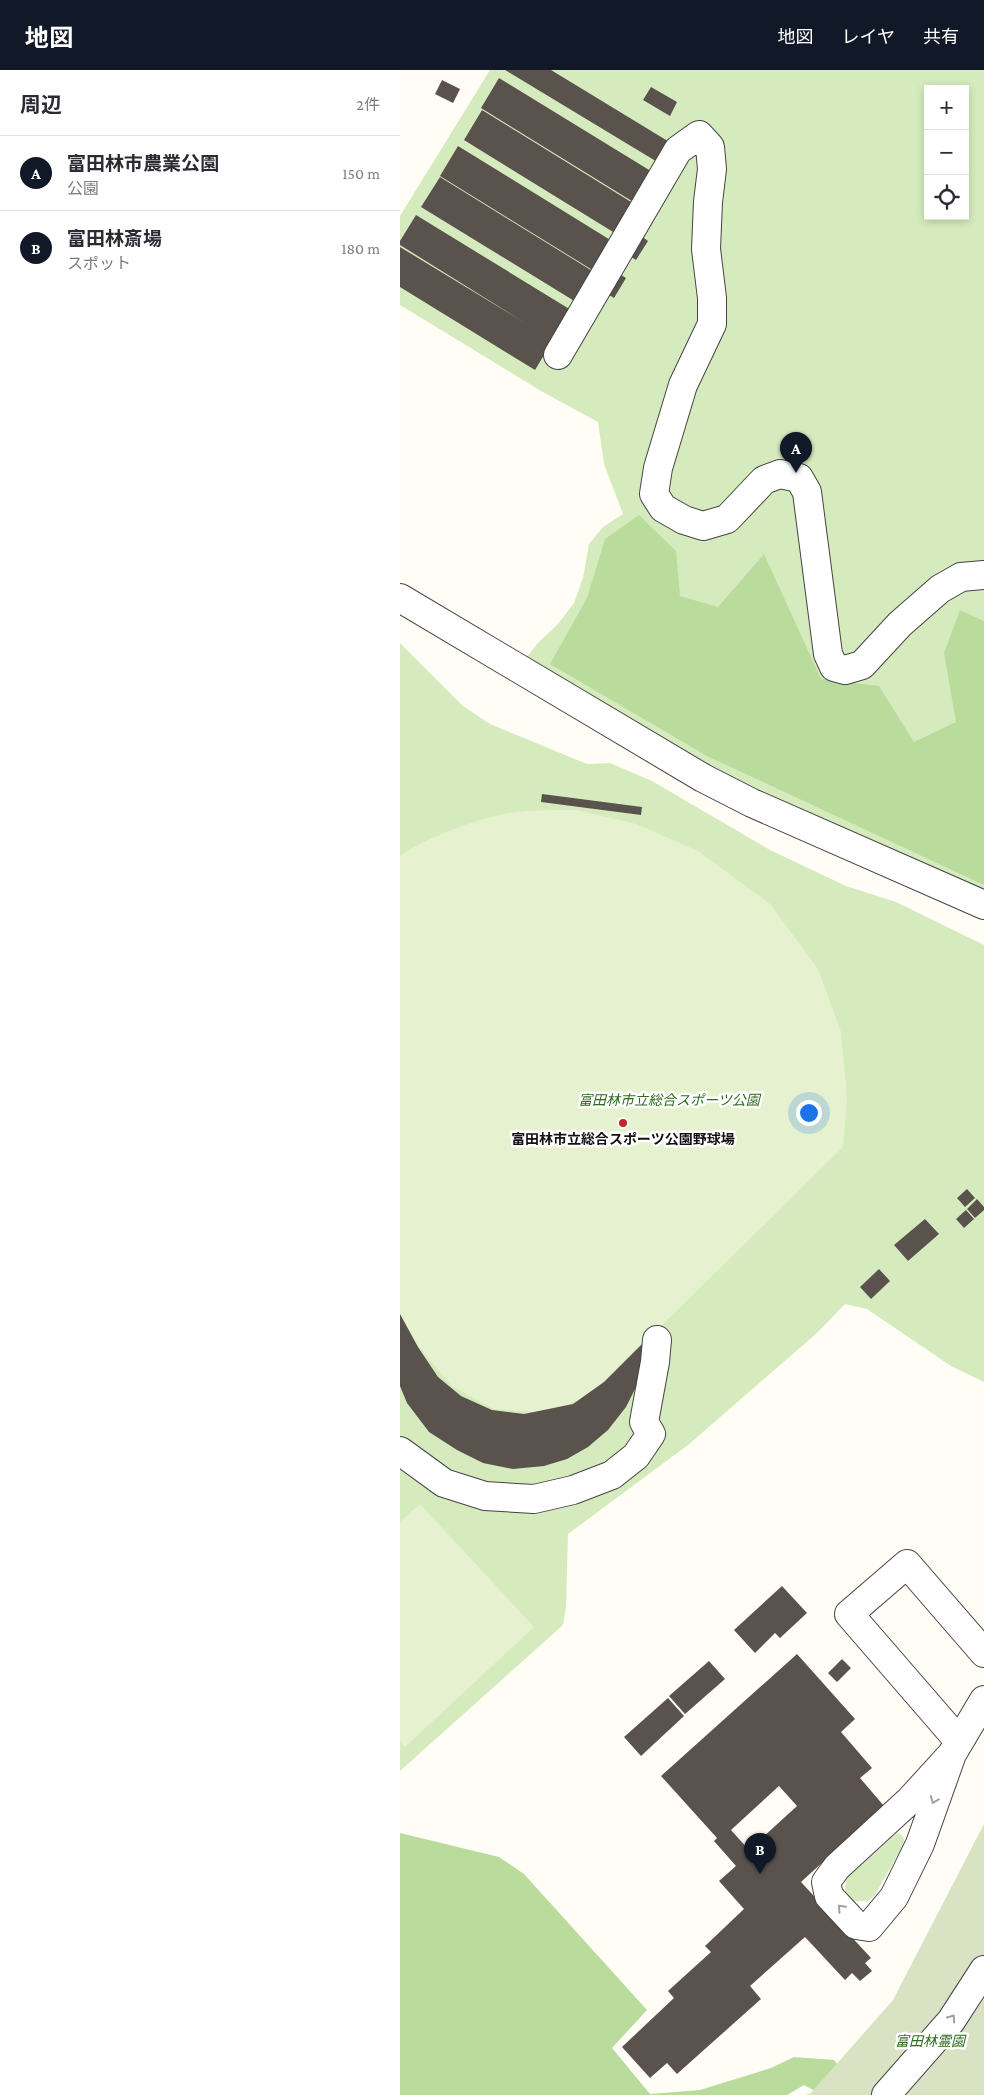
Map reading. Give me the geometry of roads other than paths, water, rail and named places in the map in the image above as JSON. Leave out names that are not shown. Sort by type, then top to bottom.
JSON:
[{"type":"street","points":[[558,355],[678,150],[699,135],[710,147],[712,169],[708,202],[706,249],[712,298],[712,324],[683,385],[658,468],[654,494],[662,508],[684,520],[703,526],[727,519],[764,480],[780,474],[799,478],[808,492],[828,654],[834,668],[845,670],[862,665],[900,624],[940,589],[961,577],[984,575]]},
{"type":"street","points":[[400,598],[703,778],[752,803],[984,906]]},
{"type":"street","points":[[400,1451],[444,1483],[485,1496],[534,1499],[573,1490],[612,1475],[636,1456],[651,1434],[644,1422],[657,1340]]},
{"type":"street","points":[[984,1653],[906,1564],[849,1614],[952,1733],[956,1746],[920,1844],[894,1897],[869,1927],[856,1925],[830,1896],[826,1882],[837,1867],[910,1800],[956,1746],[984,1700]]},
{"type":"street","points":[[886,2095],[951,2021],[984,1970]]},
{"type":"place","name":"富田林市農業公園","points":[[796,473]]},
{"type":"place","name":"富田林市立総合スポーツ公園野球場","points":[[623,1123]]},
{"type":"place","name":"富田林斎場","points":[[760,1874]]},
{"type":"park label","name":"富田林市立総合スポーツ公園","points":[[669,1100]]},
{"type":"park label","name":"富田林霊園","points":[[930,2041]]}]
